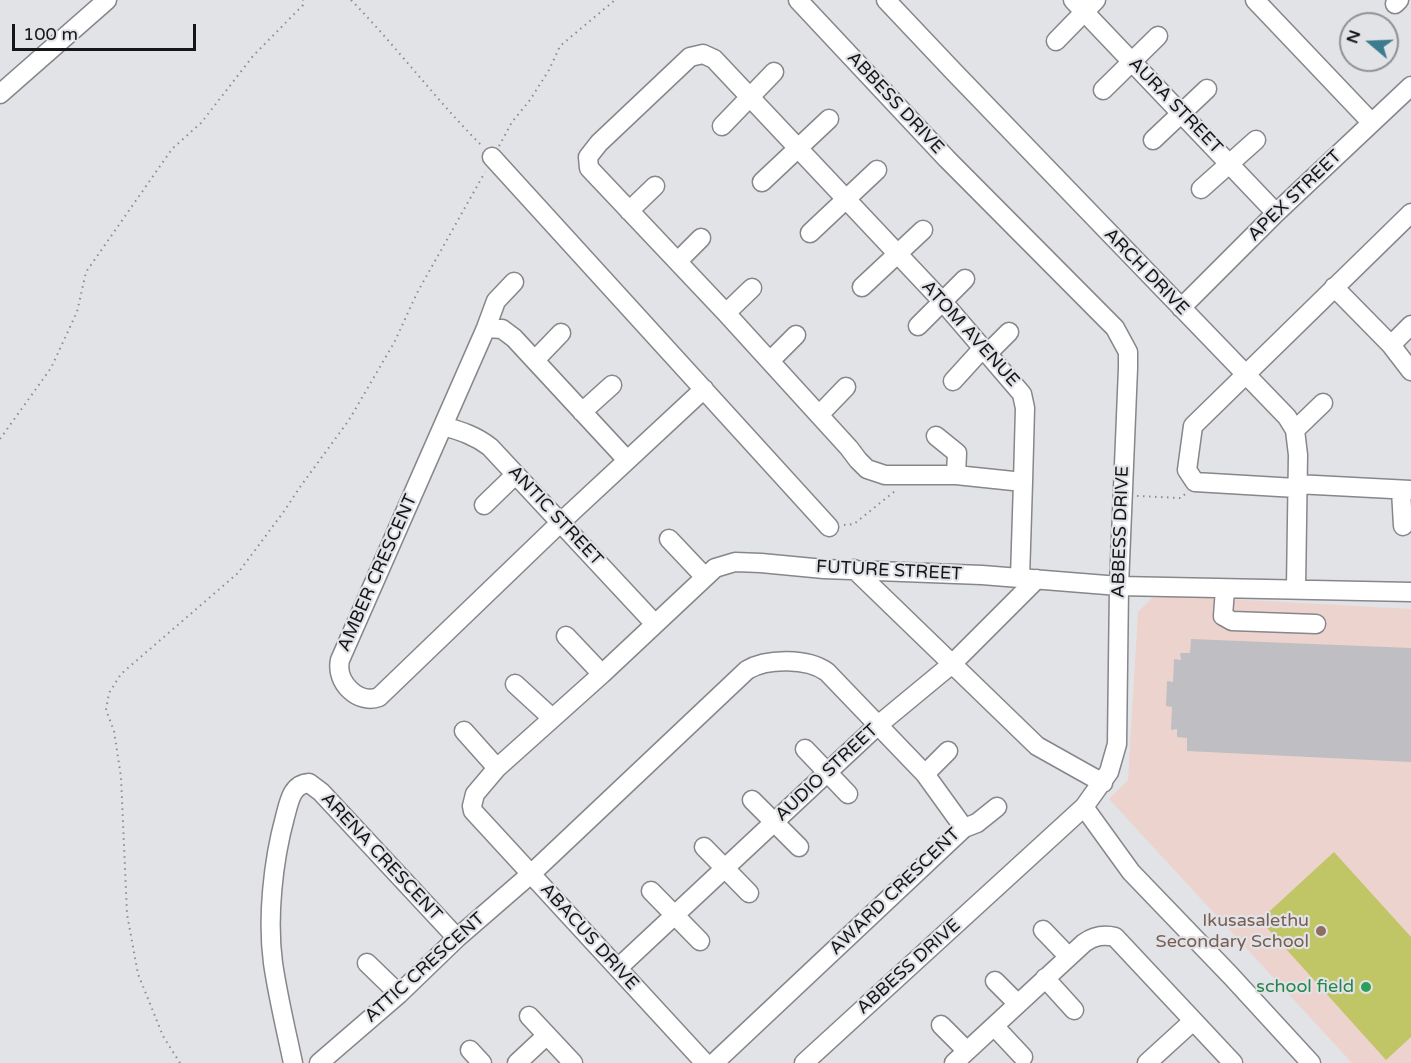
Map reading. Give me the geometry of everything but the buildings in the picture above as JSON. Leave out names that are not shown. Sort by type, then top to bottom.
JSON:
[{"type":"street","points":[[0,94],[107,0]]},
{"type":"street","name":"ABBESS DRIVE","points":[[798,0],[947,159],[1115,328],[1128,352],[1119,586],[1117,744],[1113,762],[1103,783],[1084,807],[804,1063]]},
{"type":"street","name":"ARCH DRIVE","points":[[886,0],[1287,417],[1295,430]]},
{"type":"street","points":[[1255,0],[1371,122]]},
{"type":"street","points":[[1056,41],[1084,4]]},
{"type":"street","name":"AURA STREET","points":[[1084,4],[1132,62],[1276,213]]},
{"type":"street","points":[[1103,90],[1158,36]]},
{"type":"street","name":"ATOM AVENUE","points":[[703,54],[714,59],[750,98],[943,302],[986,350],[1025,399],[1023,482],[956,476],[885,475],[867,469],[678,261],[589,168],[588,157],[599,143],[690,57],[703,54]]},
{"type":"street","points":[[722,126],[774,72]]},
{"type":"street","name":"APEX STREET","points":[[1181,308],[1276,213],[1411,86]]},
{"type":"street","points":[[1153,140],[1207,89]]},
{"type":"street","points":[[762,182],[829,119]]},
{"type":"street","points":[[1201,189],[1257,140]]},
{"type":"street","points":[[492,157],[829,527]]},
{"type":"street","points":[[810,233],[877,170]]},
{"type":"street","points":[[629,211],[655,186]]},
{"type":"street","points":[[1403,526],[1406,490],[1195,482],[1187,470],[1193,426],[1411,213]]},
{"type":"street","points":[[862,287],[923,230]]},
{"type":"street","points":[[678,261],[701,238]]},
{"type":"street","points":[[918,326],[965,279]]},
{"type":"street","name":"AMBER CRESCENT","points":[[514,282],[496,301],[340,660],[341,677],[350,690],[363,699],[379,697],[561,522],[704,389]]},
{"type":"street","points":[[1334,287],[1391,345],[1411,371]]},
{"type":"street","points":[[726,313],[752,288]]},
{"type":"street","points":[[1391,345],[1411,324]]},
{"type":"street","points":[[486,328],[506,330],[627,460]]},
{"type":"street","points":[[953,381],[1009,332]]},
{"type":"street","points":[[535,360],[561,333]]},
{"type":"street","points":[[770,361],[796,335]]},
{"type":"street","points":[[582,412],[612,385]]},
{"type":"street","points":[[819,415],[846,387]]},
{"type":"street","points":[[1296,588],[1298,455],[1295,430],[1323,403]]},
{"type":"street","name":"ANTIC STREET","points":[[443,426],[482,440],[655,624]]},
{"type":"street","points":[[936,436],[957,453],[956,476]]},
{"type":"street","points":[[484,505],[515,475]]},
{"type":"street","points":[[1023,482],[1028,578]]},
{"type":"street","points":[[669,539],[704,576]]},
{"type":"street","name":"FUTURE STREET","points":[[473,811],[475,794],[497,768],[602,674],[704,576],[715,568],[735,562],[1028,578],[1119,586],[1411,592]]},
{"type":"street","points":[[854,569],[1037,746],[1103,783]]},
{"type":"street","name":"AUDIO STREET","points":[[618,968],[877,726],[952,664],[1028,578]]},
{"type":"street","points":[[1225,589],[1223,616],[1232,621],[1316,624]]},
{"type":"street","points":[[566,636],[602,674]]},
{"type":"street","name":"AWARD CRESCENT","points":[[532,873],[747,669],[762,662],[802,663],[818,666],[827,672],[925,774],[964,828],[714,1063]]},
{"type":"street","points":[[515,684],[552,718]]},
{"type":"street","points":[[464,731],[497,768]]},
{"type":"street","points":[[805,749],[848,794]]},
{"type":"street","points":[[925,774],[948,751]]},
{"type":"street","name":"ARENA CRESCENT","points":[[293,1063],[273,962],[272,911],[277,848],[287,809],[294,789],[298,785],[309,783],[321,792],[457,938]]},
{"type":"street","points":[[752,800],[799,847]]},
{"type":"street","points":[[964,828],[977,823],[997,807]]},
{"type":"street","points":[[1084,807],[1131,872],[1311,1063]]},
{"type":"street","name":"ABACUS DRIVE","points":[[473,811],[705,1063]]},
{"type":"street","points":[[704,847],[749,893]]},
{"type":"street","name":"ATTIC CRESCENT","points":[[319,1063],[532,873]]},
{"type":"street","points":[[651,891],[700,941]]},
{"type":"street","points":[[1043,930],[1068,956]]},
{"type":"street","points":[[941,1025],[960,1057],[1068,956],[1091,938],[1106,935],[1115,937],[1233,1063]]},
{"type":"street","points":[[367,963],[399,994]]},
{"type":"street","points":[[1045,978],[1074,1010]]},
{"type":"street","points":[[995,981],[1018,1005]]},
{"type":"street","points":[[529,1016],[573,1063]]},
{"type":"street","points":[[1147,1063],[1193,1021]]},
{"type":"street","points":[[994,1026],[1023,1058]]},
{"type":"street","points":[[517,1063],[547,1035]]},
{"type":"path","points":[[0,439],[51,368],[77,312],[86,272],[172,149],[201,123],[254,56],[303,5],[303,0]]},
{"type":"path","points":[[351,0],[374,23],[458,122],[492,157]]},
{"type":"path","points":[[180,1063],[163,1036],[138,974],[127,914],[121,777],[114,731],[106,710],[109,693],[121,674],[238,573],[285,510],[349,420],[371,384],[395,341],[417,293],[492,157],[512,122],[530,100],[549,70],[560,46],[615,0]]},
{"type":"path","points":[[829,527],[854,524],[897,489],[902,475]]},
{"type":"path","points":[[1122,495],[1181,498],[1195,482]]},
{"type":"shaded area","name":"Ikusasalethu Secondary School","points":[[1155,595],[1411,609],[1411,1063],[1352,1063],[1109,799],[1128,780],[1138,612]]},
{"type":"green space","name":"school field","points":[[1334,852],[1411,937],[1411,1037],[1386,1060],[1260,920]]},
{"type":"place","name":"Ikusasalethu Secondary School","points":[[1321,931]]},
{"type":"place","name":"school field","points":[[1366,987]]}]
